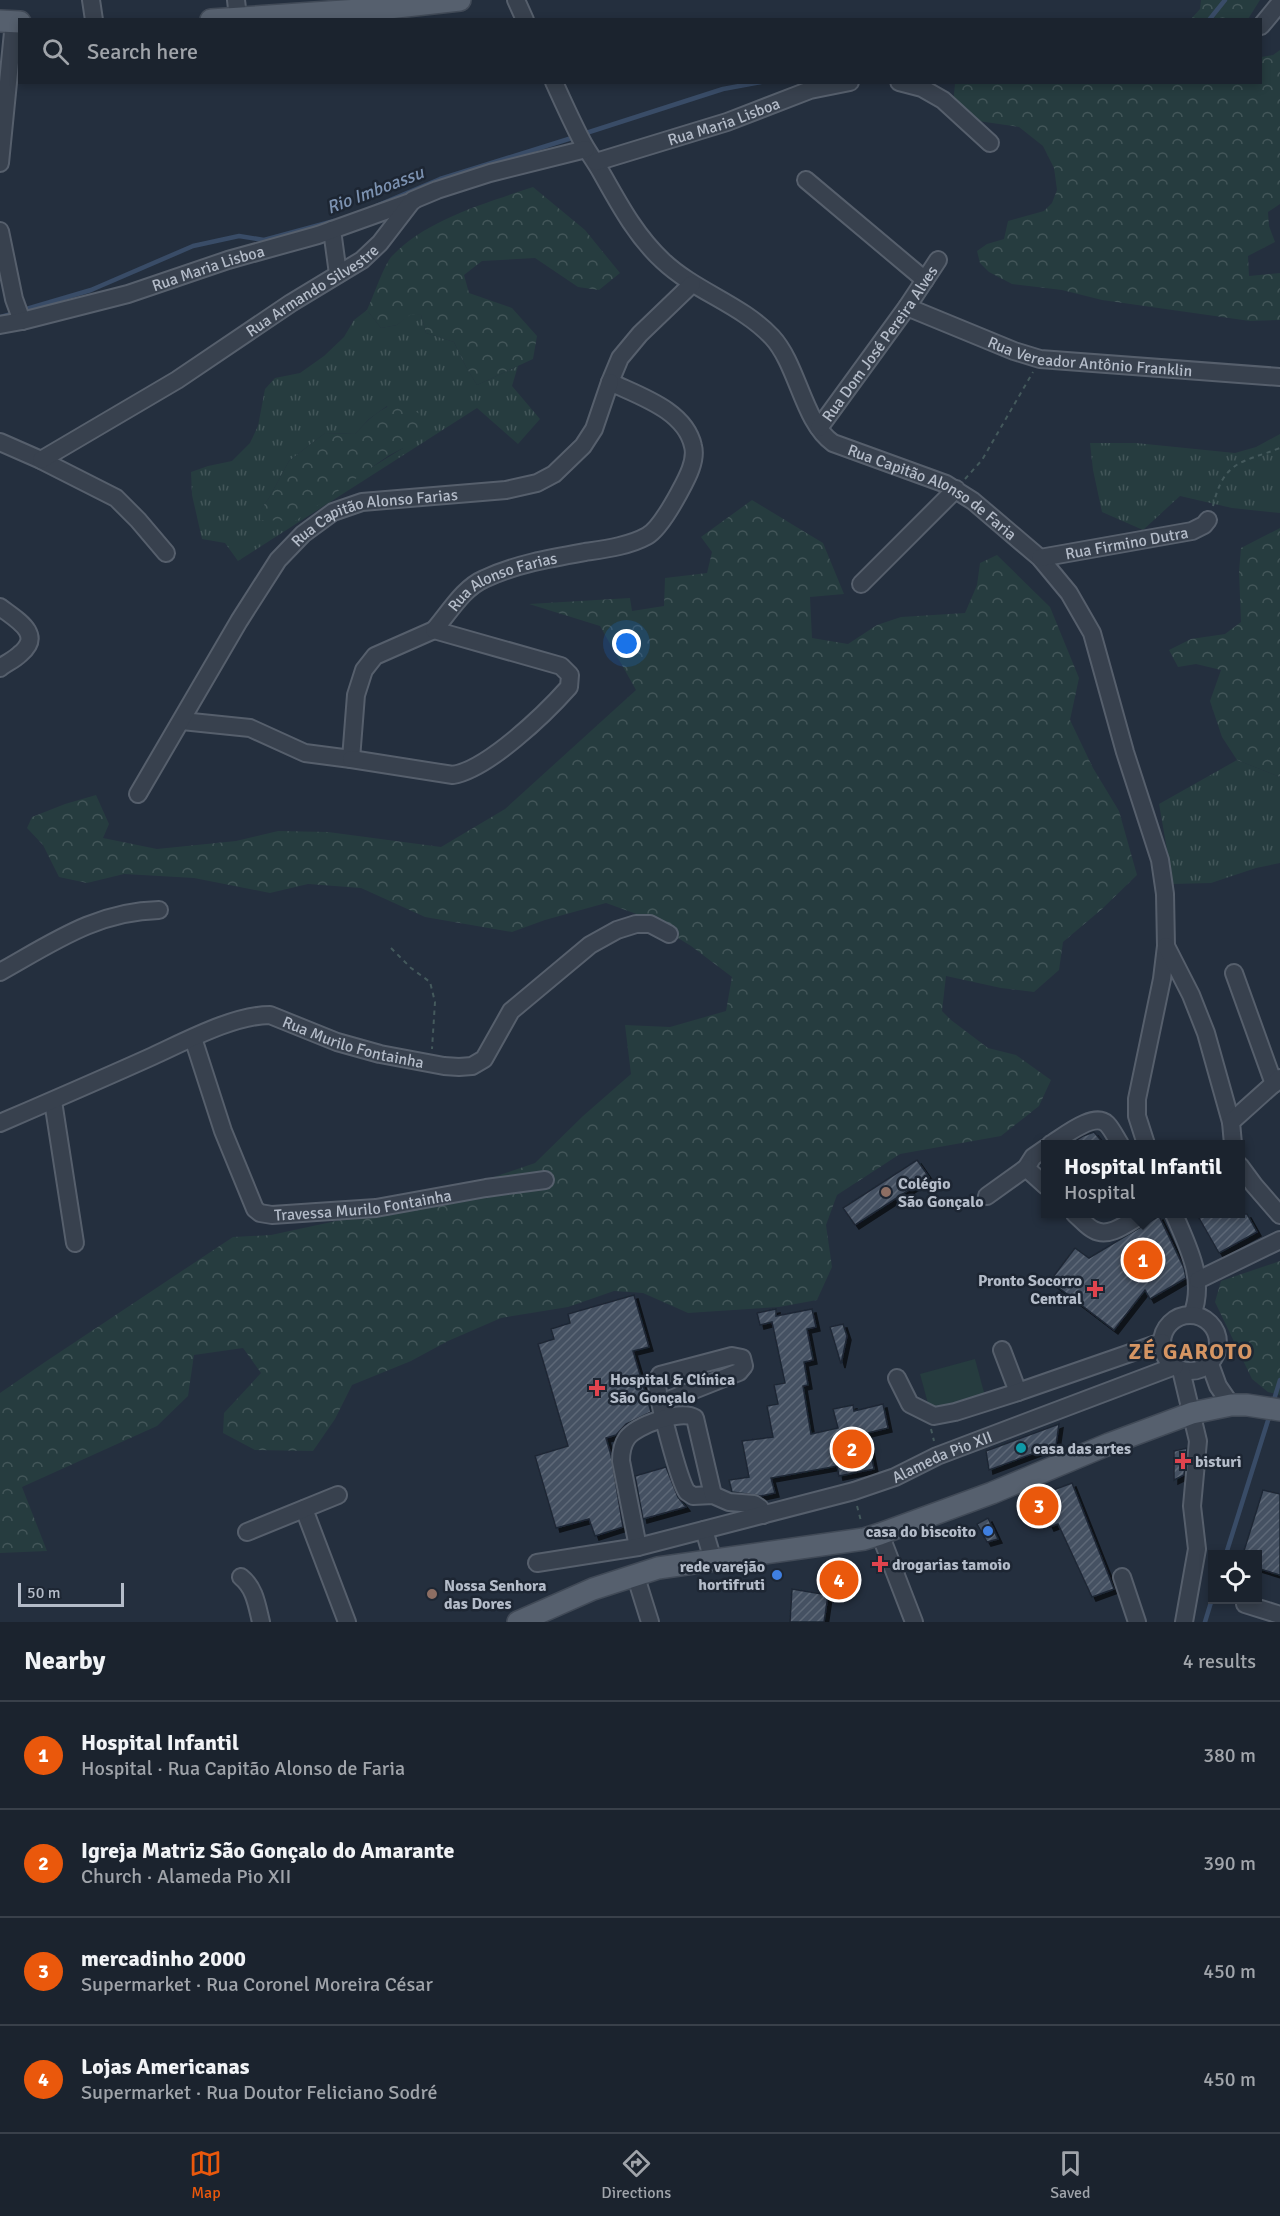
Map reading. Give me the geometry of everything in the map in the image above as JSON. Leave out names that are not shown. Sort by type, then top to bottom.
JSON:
[{"type":"main road","points":[[216,18],[237,9],[460,0]]},
{"type":"main road","points":[[518,1622],[553,1605],[635,1574],[872,1536],[992,1493],[1109,1444],[1192,1413],[1231,1405],[1259,1406],[1280,1410]]},
{"type":"street","points":[[91,0],[94,18]]},
{"type":"street","points":[[516,0],[524,18]]},
{"type":"street","points":[[1262,25],[1280,3]]},
{"type":"street","points":[[0,163],[11,22]]},
{"type":"street","name":"Rua Capitão Alonso de Faria","points":[[555,84],[588,151],[627,218],[644,241],[664,262],[692,284],[749,317],[773,338],[789,362],[825,437],[833,443],[956,489],[988,512],[1040,558],[1069,593],[1092,633],[1125,752],[1160,860],[1165,894],[1166,946],[1162,979],[1137,1099],[1137,1116],[1145,1140]]},
{"type":"street","name":"Rua Maria Lisboa","points":[[588,151],[727,122],[810,90],[840,84]]},
{"type":"street","points":[[907,84],[922,88],[943,100],[990,143]]},
{"type":"street","name":"Rua Armando Silvestre","points":[[41,460],[177,380],[291,303],[362,260],[380,243],[414,200],[490,173],[588,151]]},
{"type":"street","points":[[806,180],[925,280]]},
{"type":"street","name":"Rua Maria Lisboa","points":[[0,324],[18,311],[128,294],[228,260],[332,230],[414,200]]},
{"type":"street","points":[[332,230],[338,274]]},
{"type":"street","points":[[0,231],[18,311]]},
{"type":"street","name":"Rua Dom José Pereira Alves","points":[[819,428],[907,307],[938,260]]},
{"type":"street","points":[[610,381],[620,358],[692,284]]},
{"type":"street","name":"Rua Vereador Antônio Franklin","points":[[907,307],[1014,351],[1040,359],[1280,377]]},
{"type":"street","name":"Rua Alonso Farias","points":[[351,759],[441,773],[465,772],[478,766],[527,727],[569,687],[570,675],[561,666],[434,630],[462,596],[483,579],[538,561],[616,547],[648,536],[663,518],[679,494],[692,467],[694,447],[685,427],[667,410],[610,381]]},
{"type":"street","name":"Rua Capitão Alonso Farias","points":[[138,794],[239,621],[278,560],[303,534],[333,512],[363,502],[506,490],[537,483],[554,474],[583,446],[594,429],[610,381]]},
{"type":"street","points":[[0,442],[116,498],[166,553]]},
{"type":"street","points":[[861,584],[956,489]]},
{"type":"street","name":"Rua Firmino Dutra","points":[[1040,558],[1192,531],[1204,525],[1208,520]]},
{"type":"street","points":[[0,607],[20,622],[30,634],[31,640],[29,646],[19,656],[0,668]]},
{"type":"street","points":[[182,721],[250,728],[305,753],[351,759],[356,695],[364,670],[375,656],[434,630]]},
{"type":"street","points":[[0,972],[70,932],[99,920],[135,910],[159,910]]},
{"type":"street","name":"Rua Murilo Fontainha","points":[[0,1123],[248,1016],[270,1015],[337,1042],[380,1054],[459,1067],[472,1066],[484,1059],[511,1011],[590,945],[617,930],[636,924],[650,924],[669,934]]},
{"type":"street","name":"Rua Capitão Alonso de Faria","points":[[1166,946],[1191,995],[1206,1033],[1231,1122],[1233,1140]]},
{"type":"street","points":[[1231,1122],[1277,1081],[1234,974]]},
{"type":"street","name":"Travessa Murilo Fontainha","points":[[193,1038],[236,1167],[255,1209],[260,1213],[272,1215],[376,1208],[477,1189],[545,1180]]},
{"type":"street","points":[[52,1101],[75,1243]]},
{"type":"street","points":[[1057,1140],[1083,1123],[1100,1120],[1106,1123],[1117,1140]]},
{"type":"street","points":[[987,1196],[1026,1168],[1033,1157],[1041,1151]]},
{"type":"street","points":[[1026,1168],[1041,1182]]},
{"type":"street","points":[[1245,1173],[1280,1215]]},
{"type":"street","points":[[1080,1218],[1093,1230],[1101,1233],[1110,1232],[1136,1218]]},
{"type":"street","points":[[1175,1218],[1198,1280],[1198,1293],[1192,1315]]},
{"type":"street","points":[[1198,1280],[1280,1240]]},
{"type":"street","points":[[1192,1315],[1209,1323],[1215,1330],[1217,1348],[1210,1364],[1190,1371],[1178,1368],[1167,1359],[1162,1342],[1163,1333],[1175,1319],[1192,1315]]},
{"type":"street","points":[[897,1378],[910,1404],[933,1416],[954,1412],[1017,1392],[1162,1342]]},
{"type":"street","points":[[1002,1350],[1017,1392]]},
{"type":"street","points":[[638,1547],[621,1461],[622,1448],[633,1432],[662,1411],[739,1372],[744,1366],[742,1358],[732,1356],[660,1375],[657,1379],[657,1386],[662,1411],[685,1489],[693,1496],[713,1495],[729,1502],[757,1504],[763,1515]]},
{"type":"street","points":[[1210,1364],[1218,1386],[1231,1405]]},
{"type":"street","points":[[1178,1368],[1198,1440],[1192,1506],[1197,1549],[1184,1622]]},
{"type":"street","name":"Alameda Pio XII","points":[[537,1563],[638,1547],[854,1491],[895,1477],[937,1456],[1178,1368]]},
{"type":"street","points":[[662,1411],[695,1418],[713,1495]]},
{"type":"street","points":[[247,1532],[338,1495]]},
{"type":"street","points":[[304,1509],[347,1622]]},
{"type":"street","points":[[704,1530],[713,1560]]},
{"type":"street","points":[[872,1536],[914,1622]]},
{"type":"street","points":[[635,1574],[650,1622]]},
{"type":"street","points":[[241,1577],[248,1582],[252,1591],[261,1622]]},
{"type":"street","points":[[1122,1577],[1137,1622]]},
{"type":"street","points":[[1245,1604],[1280,1615]]},
{"type":"path","points":[[956,489],[982,460],[1040,359]]},
{"type":"path","name":"Rua Firmino Dutra","points":[[1208,520],[1217,488],[1230,468],[1240,462],[1280,448]]},
{"type":"path","points":[[391,948],[411,968],[430,982],[435,1002],[431,1063]]},
{"type":"path","points":[[927,1414],[937,1456]]},
{"type":"path","points":[[854,1491],[872,1536]]},
{"type":"green space","points":[[1201,0],[1260,0],[1249,18],[1192,18],[1200,9]]},
{"type":"green space","points":[[1280,50],[1280,204],[1268,212],[1269,226],[1275,242],[1248,256],[1249,276],[1280,273],[1280,320],[1250,321],[1102,300],[1062,290],[1012,284],[989,272],[980,263],[977,251],[987,244],[1004,239],[1008,221],[1044,211],[1052,203],[1057,190],[1054,168],[1043,146],[1019,127],[978,121],[953,104],[955,84],[1262,84],[1262,57],[1273,55]]},
{"type":"green space","points":[[533,187],[585,230],[620,273],[599,290],[578,287],[535,258],[482,261],[464,275],[469,293],[512,308],[537,336],[533,359],[477,385],[454,342],[426,333],[421,315],[411,314],[397,325],[381,328],[367,310],[389,260],[406,243],[422,232],[458,214]]},
{"type":"green space","points":[[367,310],[381,328],[397,325],[411,313],[421,315],[426,333],[454,342],[477,385],[518,366],[512,386],[540,419],[518,444],[477,408],[238,561],[225,543],[202,539],[192,495],[191,472],[232,461],[250,443],[258,426],[265,389],[275,378],[300,373],[324,356],[344,337],[354,320]],"holes":[[[387,406],[403,448],[374,466],[261,509],[289,461],[325,433],[355,434],[369,419]]]},
{"type":"green space","points":[[399,403],[420,414],[419,435],[295,521],[260,520],[261,509],[289,461],[325,433],[355,434],[380,411]]},
{"type":"green space","points":[[1280,434],[1280,513],[1232,508],[1180,496],[1143,530],[1102,512],[1090,443],[1136,443],[1235,453],[1256,447]]},
{"type":"green space","points":[[752,500],[823,543],[844,594],[810,597],[812,638],[848,644],[877,625],[901,617],[965,613],[977,585],[980,563],[997,555],[1050,607],[1079,678],[1070,720],[1093,768],[1119,811],[1137,875],[1063,942],[1059,970],[1034,992],[1001,988],[946,976],[942,1011],[988,1048],[1016,1055],[1051,1080],[1039,1106],[1001,1136],[900,1154],[837,1195],[826,1225],[832,1267],[817,1300],[779,1307],[688,1313],[643,1293],[614,1291],[568,1307],[501,1318],[448,1341],[411,1361],[352,1385],[335,1419],[313,1451],[255,1450],[223,1433],[224,1413],[261,1373],[243,1348],[194,1355],[188,1396],[157,1426],[22,1487],[47,1551],[0,1553],[0,1393],[233,1237],[271,1235],[415,1204],[535,1163],[583,1116],[631,1074],[625,1025],[670,1027],[726,1011],[732,977],[691,946],[642,916],[606,903],[512,932],[425,917],[361,888],[308,884],[270,893],[194,878],[124,874],[87,883],[59,877],[43,845],[27,828],[32,817],[96,795],[109,824],[103,838],[157,849],[236,841],[278,831],[328,832],[441,847],[505,809],[636,690],[600,626],[529,604],[630,598],[632,611],[664,606],[665,578],[707,573],[712,552],[701,537]]},
{"type":"green space","points":[[1280,528],[1280,777],[1237,760],[1222,737],[1210,701],[1221,670],[1196,664],[1178,667],[1169,650],[1191,639],[1225,634],[1241,622],[1239,571],[1241,548]]},
{"type":"green space","points":[[1237,760],[1280,777],[1280,863],[1256,868],[1211,883],[1173,884],[1159,804]]},
{"type":"green space","points":[[1280,1261],[1280,1395],[1268,1392],[1252,1379],[1215,1302],[1221,1281]]},
{"type":"green space","points":[[975,1359],[985,1396],[930,1411],[920,1374]]},
{"type":"building","points":[[1094,1132],[1101,1140],[1076,1140]]},
{"type":"building","name":"Colégio São Gonçalo","points":[[917,1160],[929,1177],[855,1225],[843,1208]]},
{"type":"building","points":[[1247,1214],[1257,1232],[1219,1253],[1199,1218],[1245,1218]]},
{"type":"building","points":[[1156,1218],[1160,1218],[1184,1268],[1186,1278],[1150,1299],[1145,1290],[1114,1330],[1050,1281],[1075,1248],[1089,1258]]},
{"type":"building","name":"Hospital & Clínica São Gonçalo","points":[[634,1295],[649,1347],[633,1351],[651,1412],[626,1424],[616,1435],[606,1438],[623,1527],[595,1536],[589,1519],[556,1528],[535,1456],[568,1446],[538,1344],[554,1339],[551,1329],[570,1323],[568,1314]]},
{"type":"building","points":[[776,1309],[776,1316],[812,1309],[816,1327],[807,1329],[813,1360],[804,1362],[808,1385],[803,1386],[811,1434],[838,1428],[833,1409],[853,1405],[854,1411],[883,1404],[888,1428],[867,1433],[874,1469],[839,1476],[837,1466],[771,1478],[775,1493],[761,1496],[732,1492],[729,1480],[749,1477],[742,1441],[773,1437],[767,1406],[778,1404],[774,1385],[785,1383],[772,1322],[760,1325],[757,1313]]},
{"type":"building","points":[[843,1324],[847,1336],[841,1364],[830,1327]]},
{"type":"building","name":"casa das artes","points":[[1059,1424],[1056,1445],[989,1470],[986,1451]]},
{"type":"building","name":"bisturi","points":[[1187,1448],[1184,1475],[1174,1480],[1174,1451]]},
{"type":"building","points":[[666,1467],[678,1497],[686,1507],[643,1519],[635,1476]]},
{"type":"building","points":[[1072,1483],[1114,1589],[1092,1597],[1058,1524],[1050,1527],[1043,1512],[1030,1516],[1024,1501]]},
{"type":"building","points":[[1263,1490],[1280,1494],[1280,1575],[1262,1570],[1262,1550],[1244,1550]]},
{"type":"building","name":"casa do biscoito","points":[[988,1518],[998,1539],[987,1542],[977,1524]]},
{"type":"building","points":[[792,1589],[828,1595],[824,1622],[790,1622]]},
{"type":"waterway","name":"Rio Imboassu","points":[[1211,18],[1225,0]]},
{"type":"waterway","name":"Rio Imboassu","points":[[583,134],[723,89],[750,84]]},
{"type":"waterway","name":"Rio Imboassu","points":[[376,206],[440,179],[575,137]]},
{"type":"waterway","name":"Rio Imboassu","points":[[23,310],[91,290],[193,246],[239,236],[264,240],[334,221]]},
{"type":"waterway","name":"Rio Imboassu","points":[[0,317],[15,313]]},
{"type":"waterway","points":[[1273,1403],[1280,1380]]},
{"type":"waterway","points":[[1227,1550],[1270,1414]]},
{"type":"waterway","points":[[1205,1622],[1210,1604]]},
{"type":"place","name":"Colégio São Gonçalo","points":[[886,1192]]},
{"type":"place","name":"Hospital Infantil","points":[[1143,1260]]},
{"type":"place","name":"Pronto Socorro Central","points":[[1095,1289]]},
{"type":"place","name":"Hospital & Clínica São Gonçalo","points":[[597,1388]]},
{"type":"place","name":"casa das artes","points":[[1021,1448]]},
{"type":"place","name":"Igreja Matriz São Gonçalo do Amarante","points":[[852,1449]]},
{"type":"place","name":"bisturi","points":[[1183,1461]]},
{"type":"place","name":"mercadinho 2000","points":[[1039,1506]]},
{"type":"place","name":"casa do biscoito","points":[[988,1531]]},
{"type":"place","name":"drogarias tamoio","points":[[880,1564]]},
{"type":"place","name":"rede varejão hortifruti","points":[[777,1575]]},
{"type":"place","name":"Lojas Americanas","points":[[839,1580]]},
{"type":"place","name":"Nossa Senhora das Dores","points":[[432,1594]]},
{"type":"district","name":"ZÉ GAROTO","points":[[1191,1351]]}]
